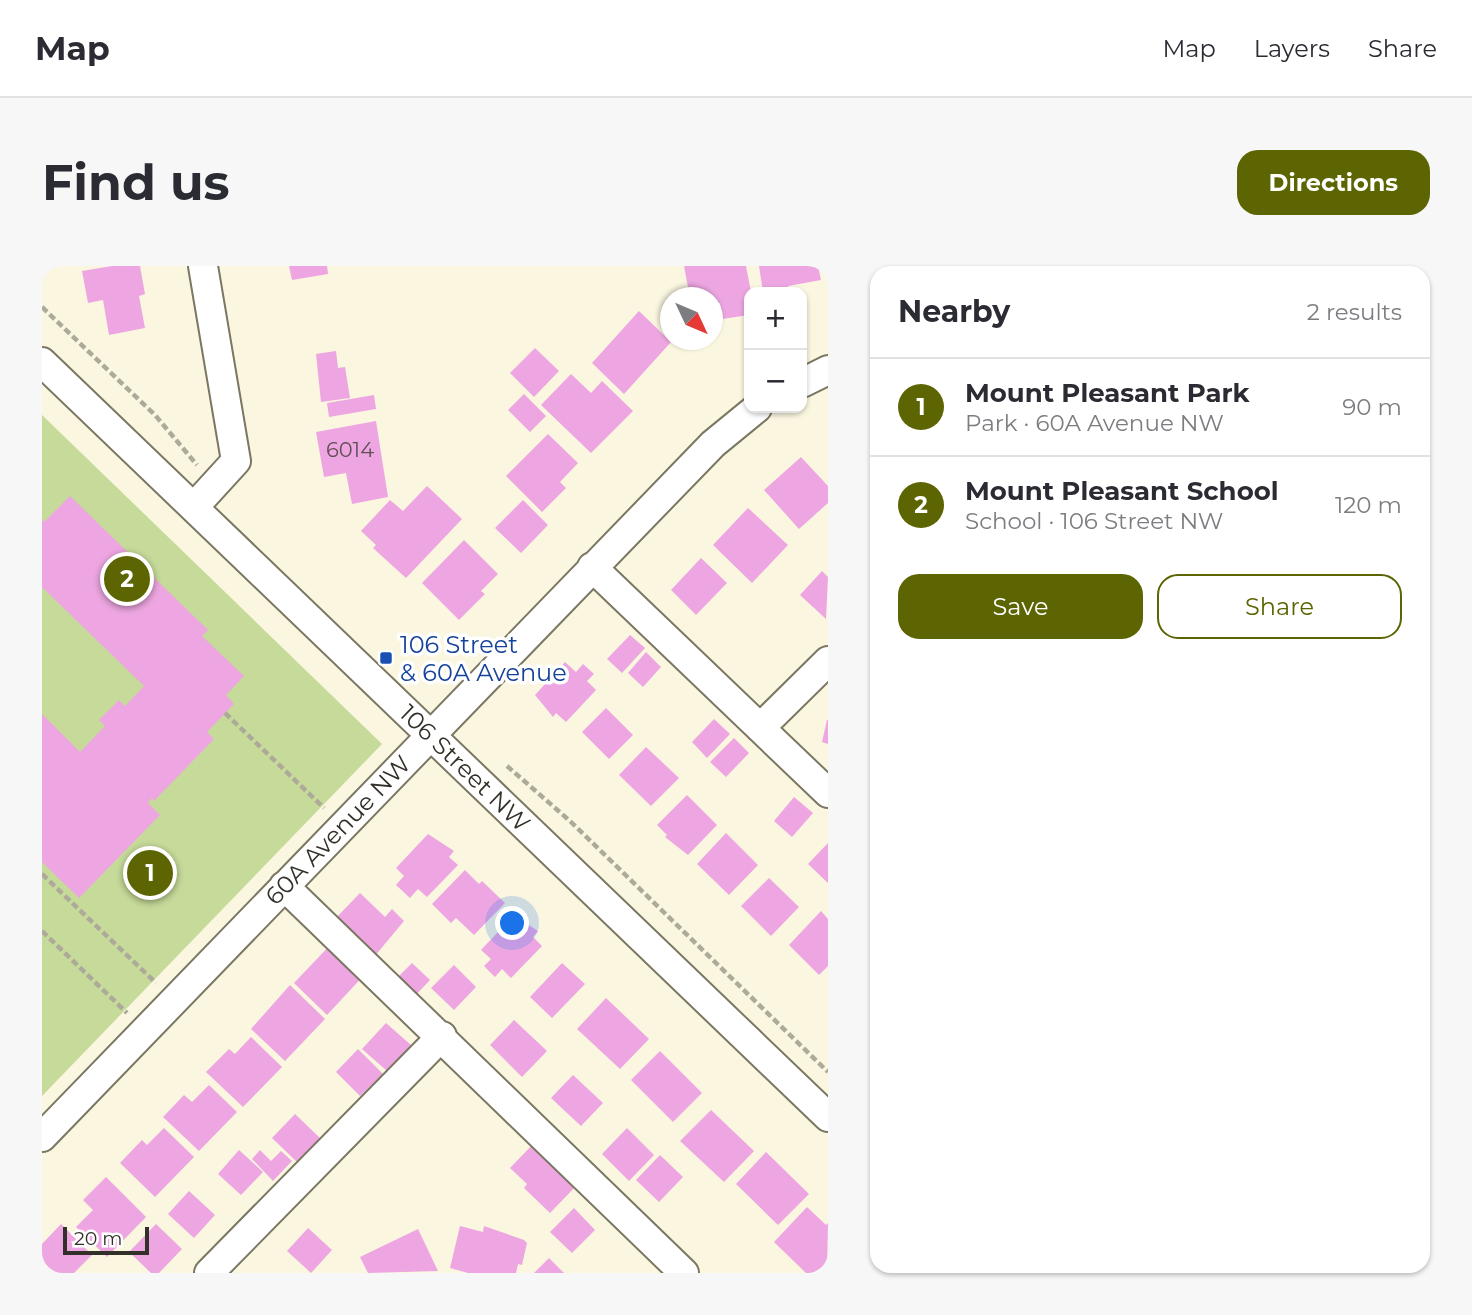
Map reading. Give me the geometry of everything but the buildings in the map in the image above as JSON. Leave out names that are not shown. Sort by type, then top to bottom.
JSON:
[{"type":"street","points":[[194,507],[236,461],[202,266]]},
{"type":"street","name":"106 Street NW","points":[[42,362],[828,1117]]},
{"type":"street","points":[[807,380],[828,370]]},
{"type":"street","name":"60A Avenue NW","points":[[42,1137],[592,567],[713,444],[751,413]]},
{"type":"street","points":[[592,567],[828,793]]},
{"type":"street","points":[[761,728],[828,661]]},
{"type":"street","points":[[284,886],[684,1273]]},
{"type":"street","points":[[209,1273],[442,1036]]},
{"type":"path","points":[[42,307],[155,415],[214,485]]},
{"type":"path","points":[[225,713],[342,825]]},
{"type":"path","points":[[503,764],[522,776],[570,821],[828,1072]]},
{"type":"path","points":[[42,874],[159,986]]},
{"type":"path","points":[[42,931],[145,1030]]},
{"type":"green space","points":[[42,415],[382,744],[42,1096]]},
{"type":"place","name":"Mount Pleasant School","points":[[127,579]]},
{"type":"place","name":"106 Street & 60A Avenue","points":[[386,658]]},
{"type":"place","name":"Mount Pleasant Park","points":[[150,873]]}]
